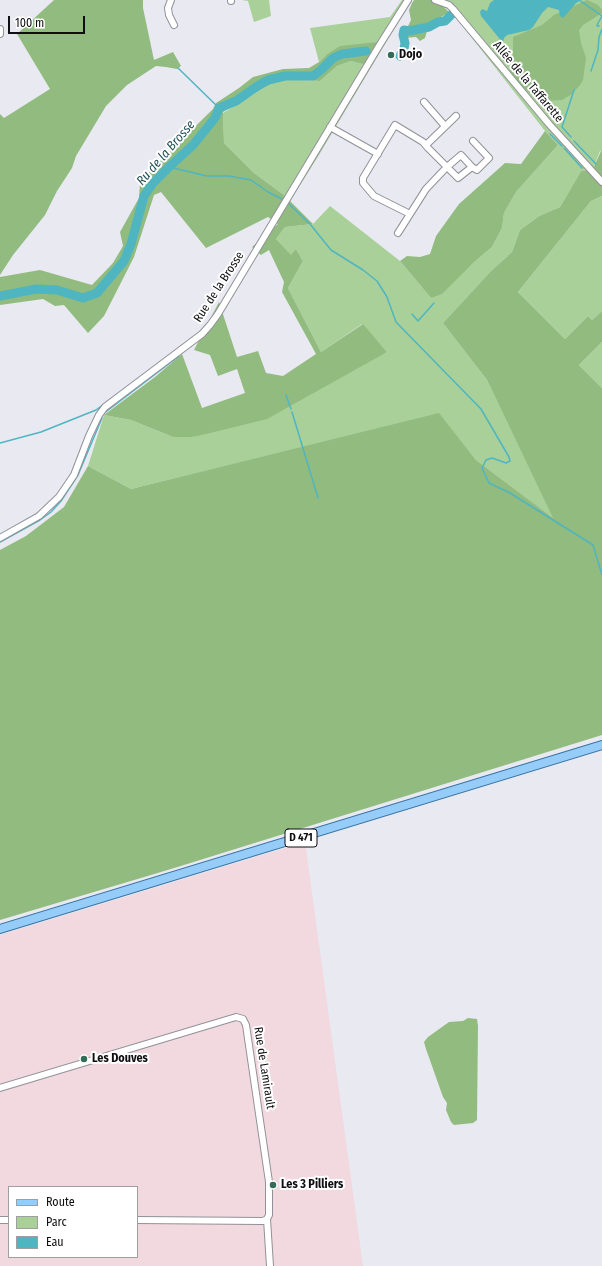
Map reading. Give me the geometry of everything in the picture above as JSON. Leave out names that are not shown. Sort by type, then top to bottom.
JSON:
[{"type":"main road","name":"D 471","points":[[0,929],[602,745]]},
{"type":"street","points":[[171,0],[168,8],[169,16],[174,25]]},
{"type":"street","name":"Rue de la Brosse","points":[[0,538],[39,516],[59,497],[74,474],[89,436],[99,415],[105,407],[202,334],[210,325],[408,0]]},
{"type":"street","name":"Allée de la Taffarette","points":[[435,0],[449,6],[455,11],[549,124],[602,182]]},
{"type":"street","points":[[0,28],[0,34]]},
{"type":"street","points":[[424,102],[445,126]]},
{"type":"street","points":[[426,145],[456,116]]},
{"type":"street","points":[[410,214],[374,196],[363,183],[363,178],[395,125],[426,145],[458,178],[472,167]]},
{"type":"street","points":[[330,126],[378,154]]},
{"type":"street","points":[[398,233],[426,189],[461,155],[472,167],[477,170],[489,158],[473,141]]},
{"type":"street","name":"Rue de Lamirault","points":[[0,1088],[236,1017],[240,1018],[245,1021],[246,1025],[270,1182],[269,1215],[267,1219]]},
{"type":"street","points":[[138,1220],[263,1221],[267,1219],[270,1266]]},
{"type":"shaded area","points":[[305,842],[363,1266],[0,1266],[0,935]]},
{"type":"green space","points":[[54,0],[143,0],[143,8],[154,60],[173,52],[181,66],[177,69],[156,66],[127,85],[106,106],[76,156],[72,168],[57,191],[45,215],[13,255],[0,275],[0,114],[4,118],[50,89],[17,34]]},
{"type":"green space","points":[[242,0],[269,0],[271,16],[254,22],[248,1]]},
{"type":"green space","points":[[402,0],[412,0],[290,201],[254,173],[224,143],[223,113],[265,87],[284,79],[320,81],[337,66],[351,61],[364,63],[376,42],[326,55],[319,62],[310,28],[390,17]]},
{"type":"green space","points":[[414,0],[443,0],[441,5],[448,11],[448,13],[427,25],[425,38],[420,41],[416,37],[405,38],[403,32],[411,20],[409,10]]},
{"type":"green space","points":[[425,0],[602,0],[602,151],[600,151],[593,169],[581,171],[560,207],[539,216],[520,230],[512,252],[491,271],[443,323],[487,380],[554,519],[476,460],[439,414],[131,489],[88,466],[104,415],[131,420],[173,437],[387,352],[362,324],[321,352],[288,288],[303,261],[296,249],[291,256],[276,239],[285,227],[313,224],[330,206],[400,261],[431,298],[492,247],[502,228],[504,213],[516,192],[558,145],[545,131],[450,10]]},
{"type":"green space","points":[[587,0],[598,5],[602,10],[602,13],[583,25],[579,30],[581,43],[586,58],[583,80],[572,94],[562,100],[546,101],[534,97],[523,87],[509,82],[508,76],[513,59],[513,37],[542,25],[554,15]]},
{"type":"green space","points":[[377,42],[364,64],[351,61],[337,66],[320,81],[284,79],[265,87],[223,112],[224,143],[254,173],[284,195],[313,224],[285,227],[276,239],[291,255],[296,249],[303,261],[288,288],[321,352],[363,324],[387,352],[267,419],[202,435],[191,437],[173,437],[131,420],[104,415],[155,377],[182,354],[202,408],[245,393],[237,369],[218,376],[210,355],[194,350],[219,302],[237,357],[258,351],[266,373],[283,376],[316,354],[282,292],[284,282],[269,250],[261,255],[252,247],[278,224],[268,217],[206,248],[161,192],[154,195],[134,257],[104,316],[88,333],[64,305],[55,306],[43,299],[0,305],[0,277],[40,270],[92,285],[113,263],[123,246],[120,232],[139,198],[140,183],[148,173],[213,109],[216,103],[253,77],[283,69],[309,68],[340,46]]},
{"type":"green space","points":[[545,131],[558,145],[516,192],[504,213],[502,228],[492,247],[473,263],[442,294],[431,298],[400,261],[407,256],[420,257],[430,254],[436,236],[459,204],[505,163],[521,164]]},
{"type":"green space","points":[[601,151],[602,196],[591,201],[518,292],[565,339],[588,316],[592,320],[602,311],[602,342],[579,365],[602,388],[602,735],[171,869],[0,920],[0,550],[26,536],[64,507],[88,466],[131,489],[439,413],[476,460],[553,518],[487,380],[443,323],[491,271],[512,252],[520,230],[539,216],[560,207],[581,171],[593,169]]},
{"type":"green space","points":[[602,196],[602,311],[592,320],[588,316],[565,339],[518,292],[591,201]]},
{"type":"green space","points":[[602,342],[602,388],[579,365]]},
{"type":"green space","points":[[468,1018],[477,1019],[478,1026],[477,1120],[473,1123],[454,1125],[451,1122],[446,1110],[447,1103],[443,1097],[424,1042],[428,1037],[449,1022],[463,1021]]},
{"type":"water","points":[[494,0],[581,0],[576,3],[563,18],[560,16],[559,10],[548,7],[533,27],[529,30],[507,35],[504,38],[503,43],[481,16],[480,12],[482,9],[487,11],[490,3]]},
{"type":"waterway","points":[[579,0],[602,16]]},
{"type":"waterway","name":"Ru de la Brosse","points":[[400,56],[404,49],[405,43],[403,35],[404,30],[409,31],[429,27],[438,22],[445,21],[454,12]]},
{"type":"waterway","points":[[599,26],[597,26],[602,16]]},
{"type":"waterway","points":[[591,71],[598,50],[599,37],[602,29]]},
{"type":"waterway","name":"Ru de la Brosse","points":[[0,296],[36,289],[57,290],[83,298],[97,293],[124,261],[131,244],[144,196],[153,183],[193,145],[215,118],[219,108],[236,101],[268,80],[285,76],[313,76],[333,58],[342,54],[366,51]]},
{"type":"waterway","points":[[178,68],[219,108]]},
{"type":"waterway","points":[[571,137],[562,127],[574,90]]},
{"type":"waterway","points":[[550,134],[562,146]]},
{"type":"waterway","points":[[574,141],[596,164]]},
{"type":"waterway","points":[[564,148],[582,168]]},
{"type":"waterway","points":[[169,167],[207,176],[229,176],[251,180],[268,192],[282,199]]},
{"type":"waterway","points":[[289,204],[310,224],[331,250],[363,270],[377,281],[387,297],[396,322],[481,409],[510,461],[506,463],[492,458],[486,460],[482,468],[489,483],[510,493],[593,545],[602,575]]},
{"type":"waterway","points":[[412,314],[418,321],[434,303]]},
{"type":"waterway","points":[[103,414],[179,356]]},
{"type":"waterway","points":[[0,443],[41,432],[96,410],[116,395]]},
{"type":"waterway","points":[[286,395],[291,409]]},
{"type":"waterway","points":[[292,412],[318,498]]},
{"type":"waterway","points":[[0,542],[40,520],[51,512],[61,501],[78,475],[102,418]]},
{"type":"place","name":"Dojo","points":[[391,55]]},
{"type":"place","name":"Les Douves","points":[[84,1059]]},
{"type":"place","name":"Les 3 Pilliers","points":[[273,1185]]}]
